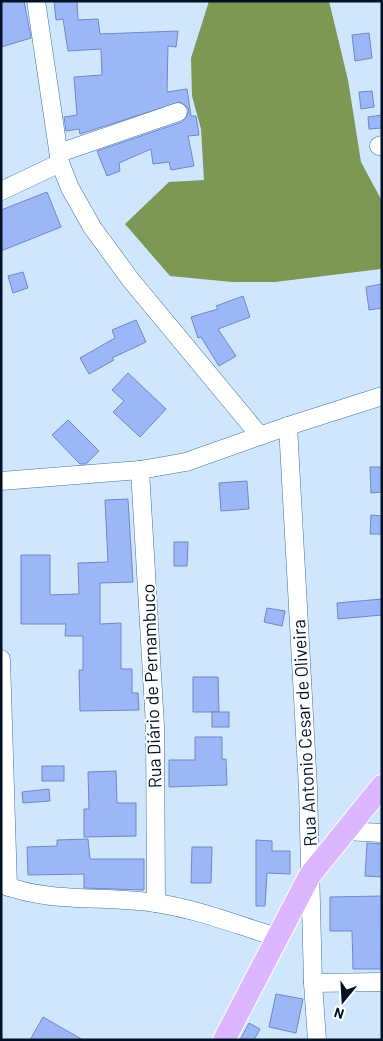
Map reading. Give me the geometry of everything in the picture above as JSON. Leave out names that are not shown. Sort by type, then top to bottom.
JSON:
[{"type":"main road","points":[[224,1040],[310,875],[382,786]]},
{"type":"street","points":[[36,1],[59,158],[70,188],[92,227],[130,279],[260,436]]},
{"type":"street","points":[[1,191],[59,158],[178,112]]},
{"type":"street","points":[[1,481],[140,470],[201,458],[288,426],[382,396]]},
{"type":"street","name":"Rua Antonio Cesar de Oliveira","points":[[288,426],[308,788],[312,983],[317,1040]]},
{"type":"street","name":"Rua Diário de Pernambuco","points":[[140,470],[156,726],[156,903]]},
{"type":"street","points":[[1,659],[5,886],[69,898],[156,903],[203,914],[277,938]]},
{"type":"street","points":[[344,831],[382,833]]},
{"type":"street","points":[[312,983],[382,982]]},
{"type":"shaded area","points":[[209,1],[329,1],[348,80],[361,162],[382,201],[381,269],[275,282],[232,282],[170,276],[125,224],[169,182],[204,180],[201,129],[192,96],[191,58]]},
{"type":"building","points":[[1,1],[24,1],[31,38],[1,47]]},
{"type":"building","points":[[54,1],[77,1],[78,20],[98,19],[100,34],[178,31],[176,47],[168,46],[167,92],[187,89],[191,116],[196,116],[199,135],[188,136],[194,166],[171,170],[169,162],[153,164],[151,149],[119,163],[120,171],[107,176],[97,151],[182,122],[188,114],[188,108],[180,102],[80,134],[79,129],[66,131],[64,117],[77,115],[74,77],[102,75],[101,49],[68,51],[63,19],[56,20]]},
{"type":"building","points":[[369,33],[372,58],[355,61],[352,35]]},
{"type":"building","points":[[372,91],[374,107],[361,109],[359,92]]},
{"type":"building","points":[[382,115],[382,128],[369,129],[368,117]]},
{"type":"building","points":[[47,192],[61,227],[1,251],[1,210]]},
{"type":"building","points":[[23,272],[28,288],[13,293],[8,276]]},
{"type":"building","points":[[382,284],[382,308],[369,310],[366,287]]},
{"type":"building","points":[[243,296],[250,317],[218,329],[236,356],[219,366],[201,337],[198,338],[191,317],[218,309],[216,306]]},
{"type":"building","points":[[136,320],[146,342],[112,358],[114,360],[89,374],[80,358],[115,338],[112,330]]},
{"type":"building","points":[[128,373],[166,409],[140,437],[113,412],[124,401],[112,390]]},
{"type":"building","points":[[68,420],[99,451],[86,464],[80,464],[52,435]]},
{"type":"building","points":[[370,467],[382,467],[382,492],[371,493]]},
{"type":"building","points":[[247,481],[249,509],[221,511],[219,483]]},
{"type":"building","points":[[128,499],[133,582],[100,583],[100,624],[121,623],[121,669],[132,669],[132,693],[138,693],[139,710],[80,711],[79,670],[83,670],[83,636],[65,636],[66,624],[21,624],[21,555],[50,555],[50,595],[79,594],[78,563],[108,562],[105,500]]},
{"type":"building","points":[[371,515],[382,516],[382,534],[370,534]]},
{"type":"building","points":[[174,542],[188,542],[187,566],[174,566]]},
{"type":"building","points":[[382,599],[382,615],[338,619],[337,603]]},
{"type":"building","points":[[267,608],[285,611],[282,626],[264,622]]},
{"type":"building","points":[[193,677],[218,677],[219,712],[193,712]]},
{"type":"building","points":[[212,712],[229,712],[229,727],[212,727]]},
{"type":"building","points":[[195,737],[222,737],[222,759],[226,759],[227,785],[169,787],[169,760],[195,760]]},
{"type":"building","points":[[42,766],[64,766],[64,781],[42,781]]},
{"type":"building","points":[[116,771],[117,803],[136,803],[136,836],[84,837],[84,809],[89,809],[88,772]]},
{"type":"building","points":[[49,789],[50,801],[23,803],[22,792]]},
{"type":"building","points":[[88,839],[90,859],[144,859],[144,890],[84,888],[84,874],[28,875],[27,847],[57,846],[57,840]]},
{"type":"building","points":[[256,840],[272,841],[272,851],[290,851],[290,874],[267,873],[265,906],[256,906]]},
{"type":"building","points":[[367,843],[382,844],[382,877],[365,876]]},
{"type":"building","points":[[192,847],[212,847],[211,883],[191,883]]},
{"type":"building","points":[[382,896],[381,969],[353,969],[352,931],[330,931],[330,897]]},
{"type":"building","points":[[276,994],[303,999],[296,1033],[269,1027]]},
{"type":"building","points":[[43,1017],[83,1040],[30,1040]]},
{"type":"building","points":[[249,1023],[260,1029],[254,1040],[240,1040]]}]
